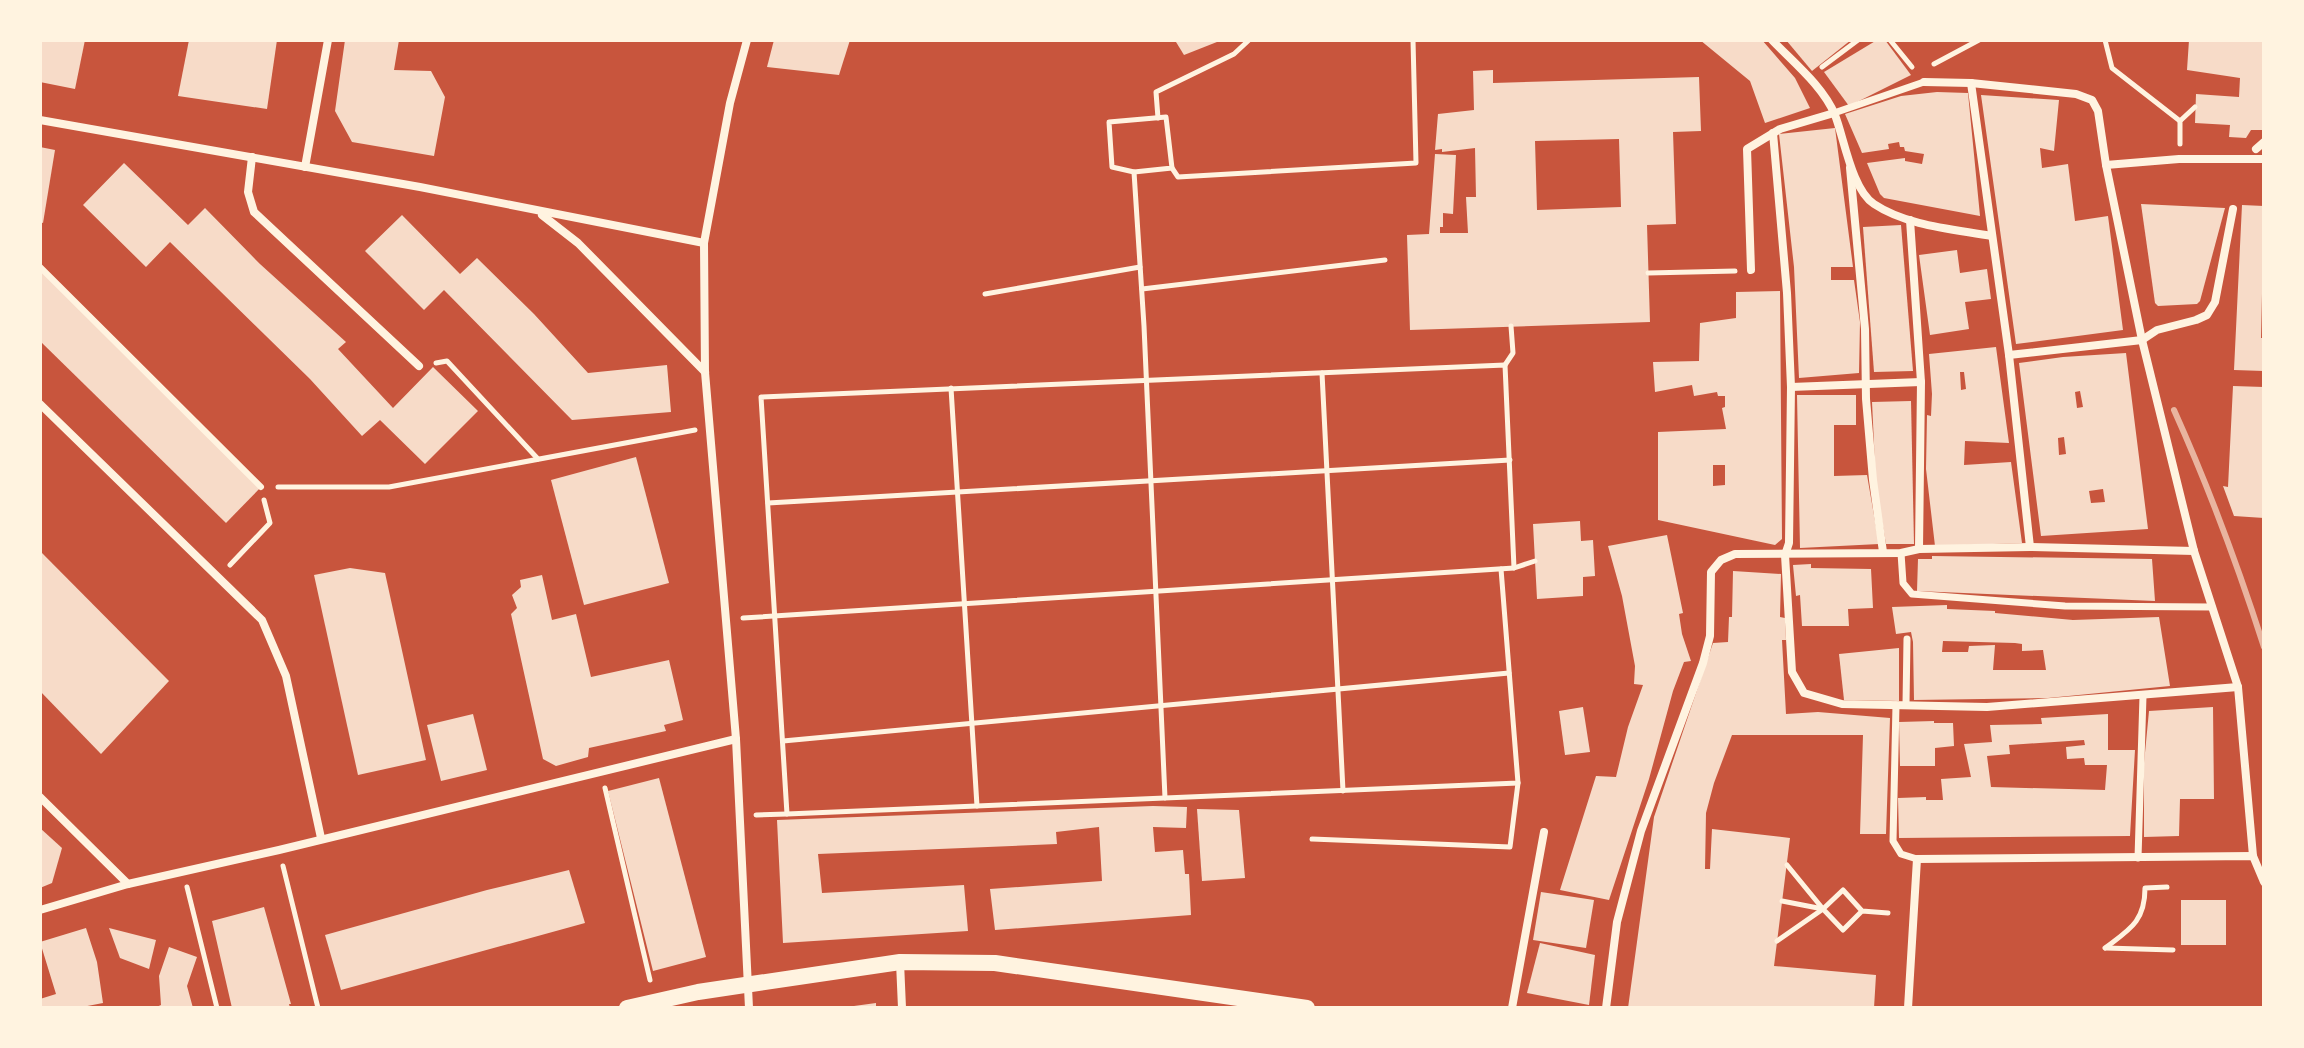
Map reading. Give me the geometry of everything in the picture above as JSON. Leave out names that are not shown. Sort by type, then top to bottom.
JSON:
[{"type":"main road","points":[[627,1008],[748,984],[900,962],[995,963],[1307,1008]]},
{"type":"street","points":[[305,167],[328,40]]},
{"type":"street","points":[[747,40],[730,103],[704,243],[705,372],[736,739],[749,1008]]},
{"type":"street","points":[[1772,40],[1808,77],[1834,113],[1850,168],[1865,329],[1873,480],[1883,552]]},
{"type":"street","points":[[1751,270],[1747,149],[1773,133],[1929,82],[1971,83],[2076,94],[2092,100],[2098,111],[2142,340],[2194,551],[2238,687],[2253,856],[2264,882]]},
{"type":"street","points":[[1971,83],[2009,355],[2030,547]]},
{"type":"street","points":[[40,120],[420,187],[704,243]]},
{"type":"street","points":[[1773,133],[1787,293],[1791,387],[1789,543],[1785,555],[1792,672],[1804,693],[1842,704],[1987,707],[2238,687]]},
{"type":"street","points":[[2256,149],[2264,142]]},
{"type":"street","points":[[252,157],[248,192],[254,212],[419,366]]},
{"type":"street","points":[[2106,165],[2179,159],[2264,159]]},
{"type":"street","points":[[1850,168],[1871,203],[1910,220],[1992,236]]},
{"type":"street","points":[[2009,355],[2142,340],[2157,330],[2207,315],[2215,302],[2233,209]]},
{"type":"street","points":[[538,212],[578,243],[705,372]]},
{"type":"street","points":[[1910,220],[1921,382],[1919,549]]},
{"type":"street","points":[[1791,387],[1921,382]]},
{"type":"street","points":[[40,404],[262,620],[286,676],[321,838]]},
{"type":"street","points":[[1606,1008],[1617,922],[1641,831],[1703,663],[1710,636],[1711,572],[1721,560],[1735,554],[1901,553],[1919,549],[2030,547],[2194,551]]},
{"type":"street","points":[[1901,553],[1903,583],[1912,594],[2065,606],[2212,607]]},
{"type":"street","points":[[1907,639],[1893,841],[1901,854],[1917,859],[2253,856]]},
{"type":"street","points":[[2138,858],[2143,696]]},
{"type":"street","points":[[40,910],[128,884],[736,739]]},
{"type":"street","points":[[40,797],[128,884]]},
{"type":"street","points":[[1512,1008],[1544,832]]},
{"type":"street","points":[[1908,1008],[1917,859]]},
{"type":"street","points":[[900,962],[902,1008]]},
{"type":"lane","points":[[40,267],[261,487]]},
{"type":"path","points":[[1158,118],[1156,92],[1234,54],[1249,40]]},
{"type":"path","points":[[1172,168],[1134,172],[1112,167],[1109,122],[1166,117],[1172,168],[1178,177],[1416,163],[1413,40]]},
{"type":"path","points":[[1808,77],[1858,40]]},
{"type":"path","points":[[1890,40],[1929,82]]},
{"type":"path","points":[[1929,82],[1933,64],[1979,40]]},
{"type":"path","points":[[2105,40],[2112,68],[2180,121]]},
{"type":"path","points":[[2179,159],[2180,121],[2195,107]]},
{"type":"path","points":[[1134,172],[1165,798]]},
{"type":"path","points":[[1142,289],[1385,260]]},
{"type":"path","points":[[985,294],[1140,267]]},
{"type":"path","points":[[1648,273],[1728,271]]},
{"type":"path","points":[[1511,326],[1513,353],[1505,365],[1514,568]]},
{"type":"path","points":[[419,366],[447,361],[538,459]]},
{"type":"path","points":[[787,814],[761,397],[1505,365]]},
{"type":"path","points":[[1322,373],[1343,791]]},
{"type":"path","points":[[951,388],[977,806]]},
{"type":"path","points":[[218,578],[270,523],[261,487],[389,487],[710,427]]},
{"type":"path","points":[[768,503],[1510,460]]},
{"type":"path","points":[[726,619],[1501,569],[1535,561]]},
{"type":"path","points":[[1312,839],[1510,847],[1518,783],[1501,569]]},
{"type":"path","points":[[783,741],[1509,673]]},
{"type":"path","points":[[601,771],[654,1001]]},
{"type":"path","points":[[740,816],[1518,783]]},
{"type":"path","points":[[279,850],[318,1008]]},
{"type":"path","points":[[1787,865],[1843,930],[1862,911]]},
{"type":"path","points":[[183,871],[217,1008]]},
{"type":"path","points":[[2167,887],[2145,888],[2145,904],[2134,926],[2105,948],[2173,950]]},
{"type":"path","points":[[1777,941],[1823,909],[1843,890],[1862,911],[1888,913]]},
{"type":"path","points":[[1782,901],[1823,909]]},
{"type":"building","points":[[40,40],[85,40],[75,89],[40,82]]},
{"type":"building","points":[[189,40],[277,40],[267,109],[178,96]]},
{"type":"building","points":[[345,40],[399,40],[394,70],[431,71],[445,97],[434,156],[352,142],[335,111]]},
{"type":"building","points":[[774,40],[850,40],[839,75],[767,67]]},
{"type":"building","points":[[1222,40],[1184,55],[1176,42]]},
{"type":"building","points":[[1700,40],[1762,40],[1795,78],[1810,108],[1765,123],[1750,81]]},
{"type":"building","points":[[1786,40],[1851,40],[1812,71]]},
{"type":"building","points":[[1877,40],[1885,40],[1911,75],[1849,106],[1824,72]]},
{"type":"building","points":[[2189,40],[2264,40],[2264,130],[2251,130],[2246,138],[2229,137],[2230,125],[2195,123],[2196,94],[2239,97],[2240,78],[2187,70]]},
{"type":"building","points":[[1493,70],[1493,83],[1699,77],[1701,131],[1673,132],[1676,224],[1647,225],[1650,322],[1410,330],[1407,235],[1429,234],[1435,154],[1456,155],[1453,214],[1443,213],[1440,233],[1468,233],[1466,197],[1476,197],[1475,148],[1435,150],[1438,114],[1474,110],[1473,71]],"holes":[[[1619,139],[1621,207],[1537,210],[1535,141]]]},
{"type":"building","points":[[1968,93],[1980,216],[1884,198],[1867,163],[1905,158],[1905,161],[1922,164],[1924,154],[1905,151],[1899,142],[1888,144],[1889,149],[1862,153],[1845,114],[1901,96]]},
{"type":"building","points":[[1981,95],[2059,100],[2054,151],[2040,148],[2042,168],[2068,164],[2075,221],[2108,216],[2123,330],[2016,344]]},
{"type":"building","points":[[1835,128],[1853,267],[1831,267],[1831,280],[1854,280],[1860,322],[1859,373],[1799,378],[1794,267],[1779,134]]},
{"type":"building","points":[[40,147],[55,150],[43,223],[40,222]]},
{"type":"building","points":[[124,163],[188,225],[205,208],[260,264],[346,342],[338,349],[393,408],[433,367],[478,411],[425,464],[380,420],[362,436],[310,379],[170,242],[146,267],[83,205]]},
{"type":"building","points":[[2141,204],[2225,208],[2197,304],[2158,306],[2155,303]]},
{"type":"building","points":[[2242,205],[2264,206],[2261,338],[2264,338],[2264,371],[2234,370]]},
{"type":"building","points":[[402,215],[460,274],[477,258],[588,373],[667,365],[671,412],[572,420],[444,290],[424,310],[365,251]]},
{"type":"building","points":[[1901,225],[1913,371],[1874,372],[1863,227]]},
{"type":"building","points":[[1957,250],[1960,273],[1987,269],[1991,299],[1965,302],[1969,329],[1930,335],[1919,255]]},
{"type":"building","points":[[40,267],[261,487],[226,523],[40,341]]},
{"type":"building","points":[[1780,291],[1782,539],[1775,545],[1658,520],[1658,432],[1726,429],[1722,408],[1725,407],[1725,396],[1718,396],[1717,392],[1694,396],[1692,385],[1655,392],[1653,362],[1699,361],[1700,323],[1736,318],[1736,292]],"holes":[[[1713,465],[1725,465],[1725,485],[1713,486]]]},
{"type":"building","points":[[1996,347],[2009,443],[1965,441],[1964,465],[2011,462],[2022,543],[1935,546],[1926,469],[1927,415],[1931,416],[1932,394],[1929,354]],"holes":[[[1960,372],[1964,372],[1966,389],[1961,390]]]},
{"type":"building","points":[[2126,353],[2148,529],[2041,536],[2019,363]],"holes":[[[2080,391],[2083,407],[2077,408],[2075,392]],[[2064,437],[2066,454],[2059,455],[2058,438]],[[2103,489],[2105,502],[2091,503],[2089,491]]]},
{"type":"building","points":[[2233,386],[2264,387],[2264,518],[2234,516],[2223,486],[2228,487]]},
{"type":"building","points":[[1797,395],[1856,395],[1856,425],[1834,425],[1834,476],[1867,475],[1879,544],[1800,548]]},
{"type":"building","points":[[1911,401],[1914,544],[1886,544],[1876,486],[1872,402]]},
{"type":"building","points":[[636,457],[669,583],[584,605],[551,480]]},
{"type":"building","points":[[1580,521],[1581,541],[1593,540],[1595,576],[1583,577],[1583,596],[1537,599],[1533,524]]},
{"type":"building","points":[[1667,535],[1683,613],[1679,614],[1682,634],[1691,661],[1684,662],[1673,691],[1649,779],[1609,900],[1560,890],[1596,776],[1616,777],[1628,727],[1643,685],[1634,684],[1635,666],[1622,596],[1608,546]]},
{"type":"building","points":[[40,551],[169,681],[101,754],[40,691]]},
{"type":"building","points":[[1932,556],[2152,559],[2155,601],[1917,591],[1918,559],[1932,559]]},
{"type":"building","points":[[1811,564],[1811,568],[1871,569],[1873,608],[1848,609],[1849,626],[1802,626],[1800,595],[1796,596],[1793,565]]},
{"type":"building","points":[[350,568],[385,573],[426,760],[358,775],[314,575]]},
{"type":"building","points":[[1733,571],[1781,574],[1780,617],[1785,618],[1786,640],[1782,640],[1786,714],[1818,712],[1890,718],[1886,834],[1860,834],[1863,735],[1732,735],[1706,813],[1705,869],[1710,869],[1712,829],[1790,838],[1774,966],[1876,975],[1874,1008],[1628,1008],[1654,817],[1713,643],[1728,642]]},
{"type":"building","points":[[542,575],[552,620],[576,614],[591,677],[669,660],[683,720],[664,725],[666,731],[589,748],[588,757],[556,766],[543,759],[511,614],[517,608],[512,595],[521,587],[520,580]]},
{"type":"building","points":[[1947,605],[1947,609],[2073,620],[2159,617],[2170,686],[2048,698],[1914,700],[1911,632],[1896,634],[1892,607]],"holes":[[[1943,641],[2022,644],[2022,651],[2043,650],[2046,670],[1993,670],[1995,645],[1969,646],[1968,652],[1942,652]]]},
{"type":"building","points":[[1899,648],[1899,701],[1844,700],[1839,654]]},
{"type":"building","points":[[1583,707],[1590,752],[1565,755],[1559,711]]},
{"type":"building","points":[[2213,707],[2214,799],[2180,799],[2179,836],[2144,837],[2144,763],[2149,711]]},
{"type":"building","points":[[473,714],[487,770],[441,781],[427,725]]},
{"type":"building","points":[[2108,714],[2108,750],[2135,750],[2130,836],[1899,838],[1898,798],[1943,800],[1941,779],[1971,777],[1964,744],[1992,742],[1990,725],[2042,724],[2041,718]],"holes":[[[2084,740],[2085,745],[2066,747],[2067,759],[2084,758],[2085,765],[2107,765],[2105,790],[1991,787],[1987,756],[2010,754],[2009,745]]]},
{"type":"building","points":[[1899,722],[1953,723],[1954,746],[1935,748],[1935,766],[1900,766]]},
{"type":"building","points":[[659,778],[706,957],[653,971],[608,791]]},
{"type":"building","points":[[1187,807],[1186,828],[1153,827],[1155,852],[1183,850],[1185,874],[1189,874],[1191,915],[995,930],[990,889],[1102,881],[1099,827],[1056,832],[1057,844],[818,854],[822,893],[964,885],[968,931],[783,943],[777,820]]},
{"type":"building","points":[[1197,809],[1239,810],[1245,878],[1202,881]]},
{"type":"building","points":[[40,828],[62,848],[52,883],[40,888]]},
{"type":"building","points":[[569,870],[585,923],[341,990],[325,935]]},
{"type":"building","points":[[1541,892],[1594,900],[1586,948],[1533,940]]},
{"type":"building","points":[[2181,900],[2226,900],[2226,945],[2181,945]]},
{"type":"building","points":[[264,907],[290,1008],[232,1008],[212,921]]},
{"type":"building","points":[[86,928],[97,962],[103,1003],[77,1008],[40,1008],[40,999],[56,994],[40,942]]},
{"type":"building","points":[[109,928],[156,940],[149,969],[120,958]]},
{"type":"building","points":[[1540,943],[1595,955],[1589,1005],[1527,993]]},
{"type":"building","points":[[169,947],[197,957],[187,986],[193,1008],[154,1008],[161,1005],[159,976]]},
{"type":"building","points":[[876,1003],[876,1008],[854,1006]]},
{"type":"railway","points":[[2174,410],[2222,527],[2264,647]]}]
